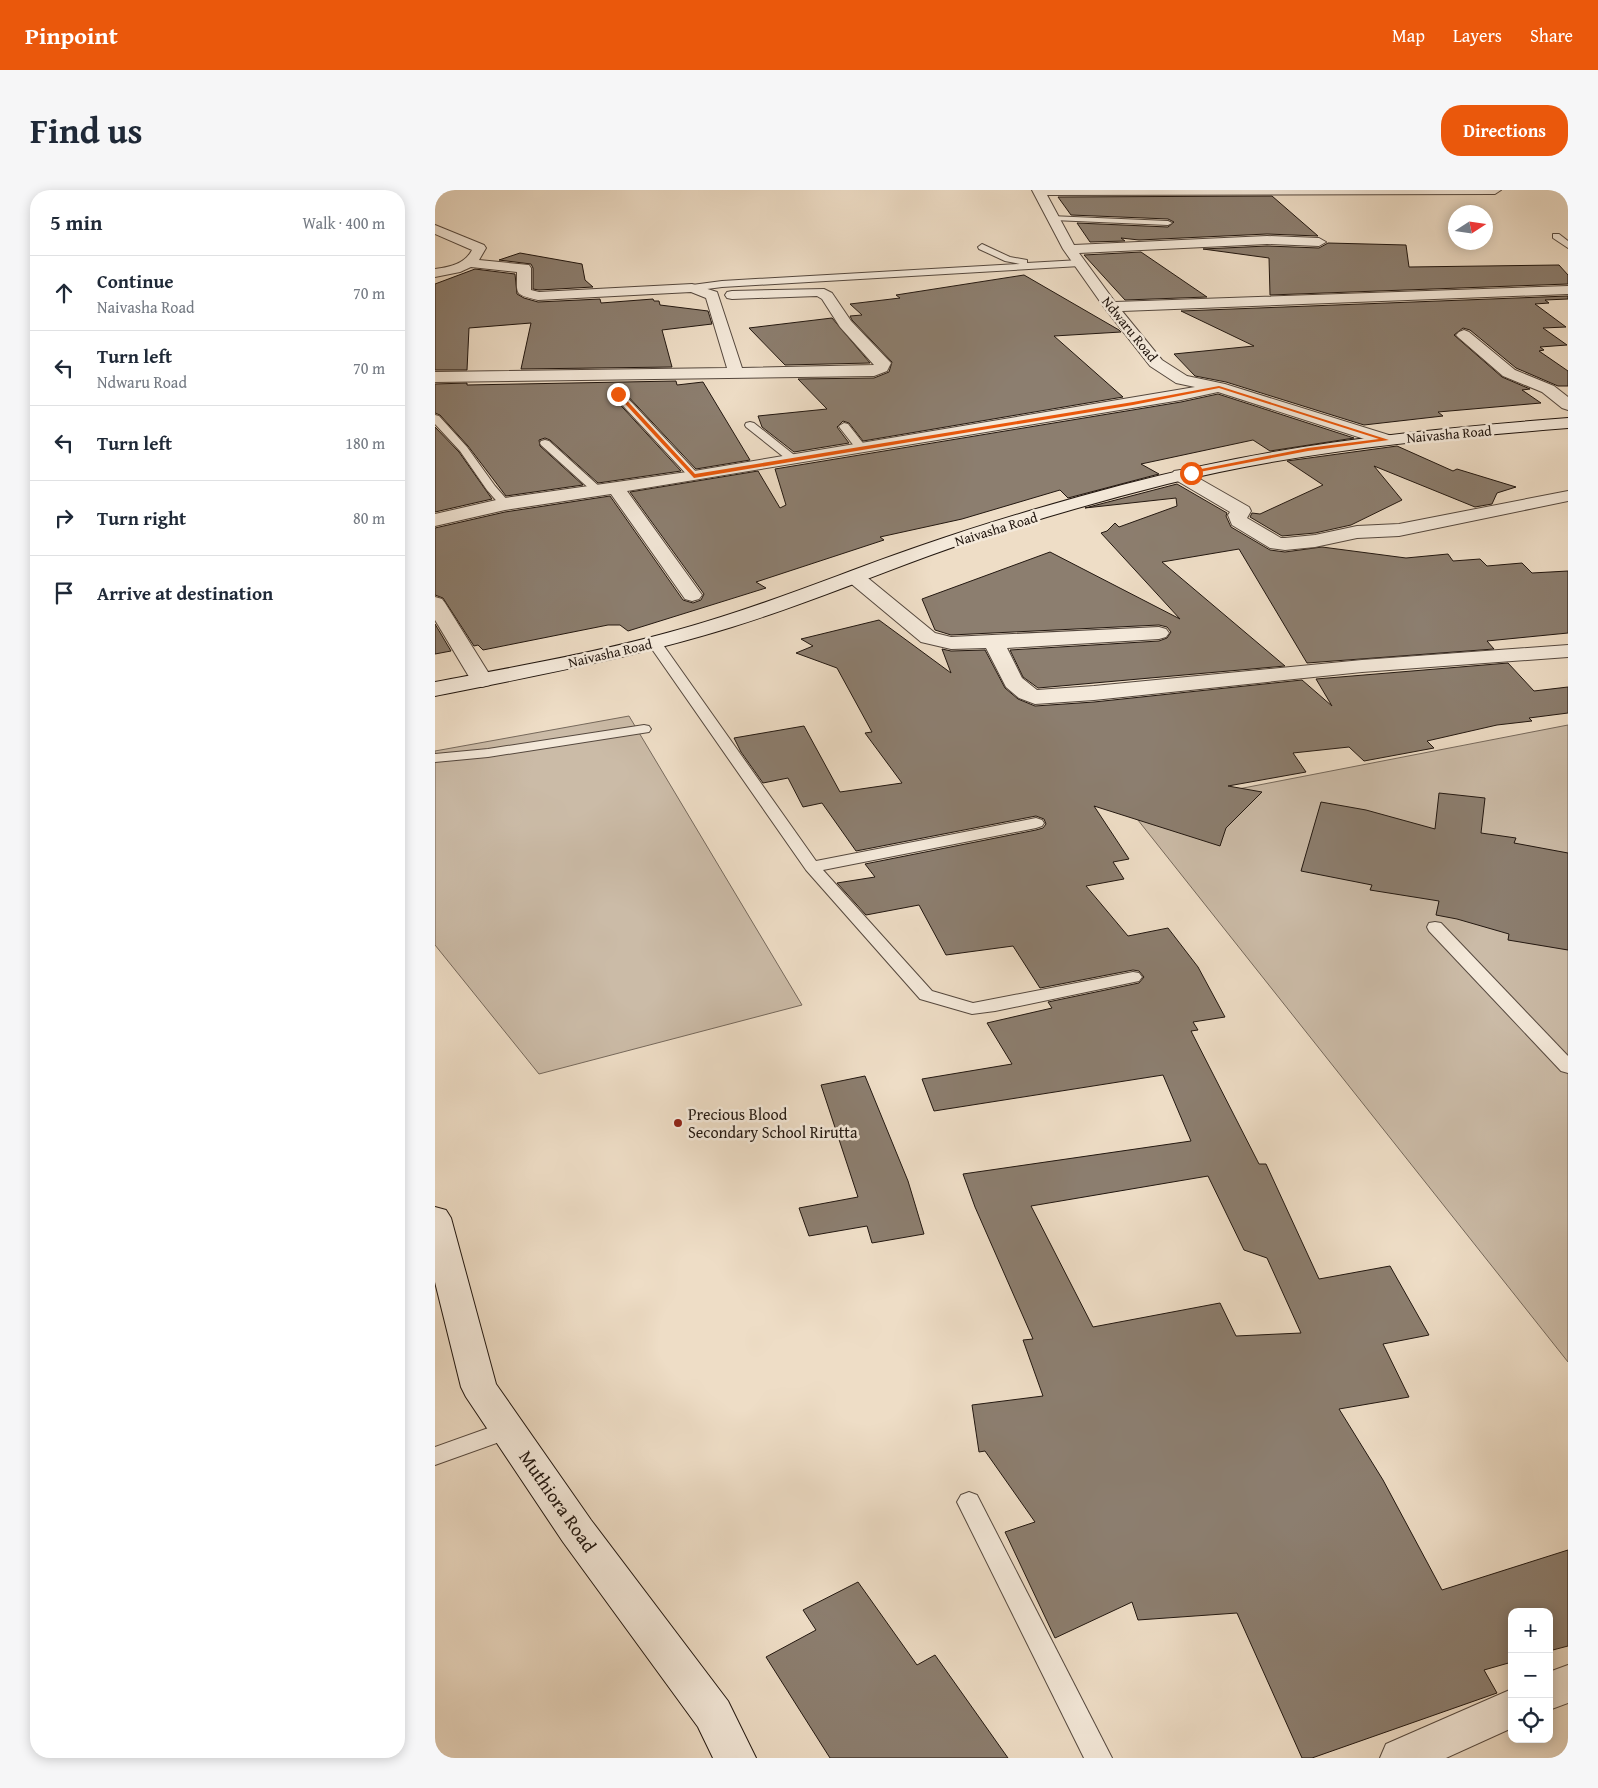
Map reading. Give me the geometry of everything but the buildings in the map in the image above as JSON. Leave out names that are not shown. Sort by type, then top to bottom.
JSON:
[{"type":"street","points":[[1038,191],[1495,190]]},
{"type":"street","name":"Ndwaru Road","points":[[1038,191],[1079,263],[1156,363],[1183,380],[1219,387],[1386,440]]},
{"type":"street","points":[[435,229],[479,248],[476,256],[459,269],[435,273]]},
{"type":"street","points":[[1070,249],[1267,240],[1319,242]]},
{"type":"street","points":[[469,263],[524,268],[525,292],[538,296],[692,288],[712,295],[736,373]]},
{"type":"street","points":[[435,378],[874,371],[881,368],[883,363],[845,324],[827,296],[819,292],[811,290],[732,295]]},
{"type":"street","points":[[1111,307],[1568,290]]},
{"type":"street","points":[[1464,334],[1509,373],[1547,389],[1568,405]]},
{"type":"street","points":[[435,520],[505,504],[862,449],[1162,399],[1219,387]]},
{"type":"street","name":"Naivasha Road","points":[[435,689],[548,667],[655,642],[725,622],[856,578],[953,542],[1088,500],[1180,475],[1308,449],[1568,423]]},
{"type":"street","points":[[1180,475],[1242,510],[1237,515],[1239,521],[1277,544],[1315,541],[1357,532],[1399,530],[1568,496]]},
{"type":"street","points":[[606,489],[692,595]]},
{"type":"street","points":[[856,578],[928,638],[951,643],[1159,633]]},
{"type":"street","points":[[435,604],[482,680]]},
{"type":"street","points":[[994,642],[1018,688],[1025,694],[1035,697],[1094,694],[1380,664],[1568,651]]},
{"type":"street","name":"Muthiora Road","points":[[435,1218],[479,1387],[577,1531],[713,1714],[735,1758]]},
{"type":"street","points":[[1553,1690],[1568,1683]]},
{"type":"street","points":[[1401,1758],[1508,1710]]},
{"type":"lane","points":[[1053,218],[1168,222]]},
{"type":"lane","points":[[1556,236],[1568,245]]},
{"type":"lane","points":[[982,246],[1009,259],[1036,266]]},
{"type":"lane","points":[[692,288],[722,284],[1079,263]]},
{"type":"lane","points":[[618,394],[694,476]]},
{"type":"lane","points":[[435,418],[471,459],[490,489],[505,504]]},
{"type":"lane","points":[[750,425],[794,460]]},
{"type":"lane","points":[[844,426],[862,449]]},
{"type":"lane","points":[[545,443],[606,489]]},
{"type":"lane","points":[[655,642],[812,867],[926,995],[972,1008],[995,1006],[1133,977]]},
{"type":"lane","points":[[435,758],[488,753],[644,729]]},
{"type":"lane","points":[[812,867],[1036,823]]},
{"type":"lane","points":[[1435,927],[1568,1067]]},
{"type":"lane","points":[[435,1456],[508,1430]]},
{"type":"lane","points":[[969,1502],[1098,1758]]},
{"type":"shaded area","points":[[629,716],[802,1005],[539,1074],[435,945],[435,751]]},
{"type":"shaded area","points":[[1568,725],[1568,1362],[1130,810]]},
{"type":"place","name":"Precious Blood Secondary School Rirutta","points":[[678,1123]]},
{"type":"route","points":[[618,394],[694,476],[1181,396],[1219,387],[1386,440],[1308,449],[1191,473]]}]
